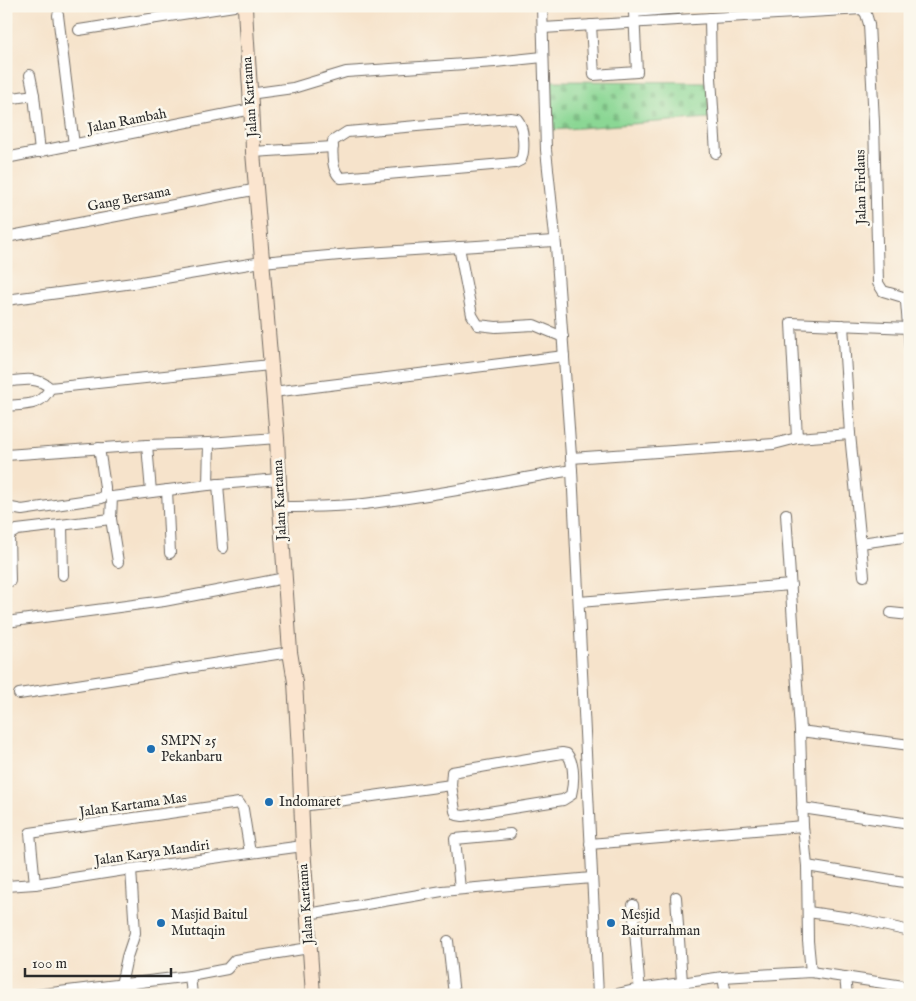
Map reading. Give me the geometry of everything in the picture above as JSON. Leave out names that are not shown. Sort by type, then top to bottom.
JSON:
[{"type":"main road","name":"Jalan Kartama","points":[[244,6],[262,262],[277,438],[290,652],[295,682],[302,806],[302,846],[313,995]]},
{"type":"street","points":[[79,30],[234,6]]},
{"type":"street","points":[[542,6],[546,150],[572,470],[598,995]]},
{"type":"street","points":[[591,25],[594,75],[637,72],[634,14],[679,8],[679,6]]},
{"type":"street","name":"Jalan Firdaus","points":[[543,28],[591,25],[634,14],[710,18],[862,8],[869,24],[874,122],[878,283],[883,291],[906,297],[910,349]]},
{"type":"street","points":[[58,15],[74,145]]},
{"type":"street","points":[[710,18],[711,78],[716,153]]},
{"type":"street","points":[[250,94],[293,88],[346,72],[543,57]]},
{"type":"street","points":[[30,75],[40,152]]},
{"type":"street","points":[[6,99],[34,95]]},
{"type":"street","name":"Jalan Rambah","points":[[6,158],[252,109]]},
{"type":"street","points":[[510,118],[517,119],[520,123],[523,154],[521,160],[515,163],[342,178],[337,175],[334,166],[333,147],[333,141],[347,132],[510,118]]},
{"type":"street","points":[[254,152],[333,147]]},
{"type":"street","name":"Gang Bersama","points":[[6,237],[258,189]]},
{"type":"street","points":[[6,300],[141,282],[262,262],[351,254],[554,241]]},
{"type":"street","points":[[459,247],[472,315],[478,325],[496,327],[534,325],[562,337]]},
{"type":"street","points":[[797,438],[791,323],[908,328]]},
{"type":"street","points":[[843,325],[850,434],[864,576]]},
{"type":"street","points":[[272,392],[564,356]]},
{"type":"street","points":[[6,382],[39,380],[50,388],[270,365]]},
{"type":"street","points":[[6,406],[32,404],[45,398],[50,388]]},
{"type":"street","points":[[571,458],[774,444],[797,438],[850,434]]},
{"type":"street","points":[[6,455],[277,438]]},
{"type":"street","points":[[209,443],[223,548]]},
{"type":"street","points":[[147,445],[151,492]]},
{"type":"street","points":[[6,507],[22,510],[102,498],[105,493],[105,487],[99,448]]},
{"type":"street","points":[[280,507],[324,507],[371,503],[572,470]]},
{"type":"street","points":[[118,562],[111,519],[112,498],[213,484],[279,479]]},
{"type":"street","points":[[167,490],[170,553]]},
{"type":"street","points":[[786,514],[800,731],[802,808],[807,866],[811,972]]},
{"type":"street","points":[[10,581],[9,535],[11,532],[111,519]]},
{"type":"street","points":[[62,525],[63,575]]},
{"type":"street","points":[[861,543],[910,536]]},
{"type":"street","points":[[6,622],[164,601],[285,578]]},
{"type":"street","points":[[579,602],[791,585]]},
{"type":"street","points":[[891,613],[910,615]]},
{"type":"street","points":[[19,694],[290,652]]},
{"type":"street","points":[[800,731],[910,745]]},
{"type":"street","points":[[562,753],[566,754],[571,762],[572,795],[563,800],[463,816],[457,815],[455,811],[451,785],[452,772],[562,753]]},
{"type":"street","points":[[302,806],[451,785]]},
{"type":"street","name":"Jalan Kartama Mas","points":[[36,884],[30,833],[239,803],[242,809],[250,853]]},
{"type":"street","points":[[802,808],[910,824]]},
{"type":"street","points":[[590,844],[803,826]]},
{"type":"street","points":[[460,889],[455,839],[510,834]]},
{"type":"street","name":"Jalan Karya Mandiri","points":[[6,886],[36,884],[302,846]]},
{"type":"street","points":[[807,866],[910,883]]},
{"type":"street","points":[[121,990],[135,933],[131,869]]},
{"type":"street","points":[[308,914],[442,891],[592,878]]},
{"type":"street","points":[[676,897],[682,982]]},
{"type":"street","points":[[633,905],[640,992]]},
{"type":"street","points":[[808,912],[851,918],[910,931]]},
{"type":"street","points":[[448,940],[454,995]]},
{"type":"street","points":[[34,995],[121,990],[227,969],[234,960],[309,948]]},
{"type":"street","points":[[612,995],[640,992],[682,982],[723,977],[811,972],[910,987]]},
{"type":"street","points":[[190,976],[192,995]]},
{"type":"street","points":[[723,977],[726,995]]},
{"type":"street","points":[[845,977],[847,995]]},
{"type":"green space","points":[[550,81],[707,82],[709,118],[553,130]]},
{"type":"place","name":"SMPN 25 Pekanbaru","points":[[151,749]]},
{"type":"place","name":"Indomaret","points":[[269,802]]},
{"type":"place","name":"Masjid Baitul Muttaqin","points":[[161,923]]},
{"type":"place","name":"Mesjid Baiturrahman","points":[[611,923]]}]
